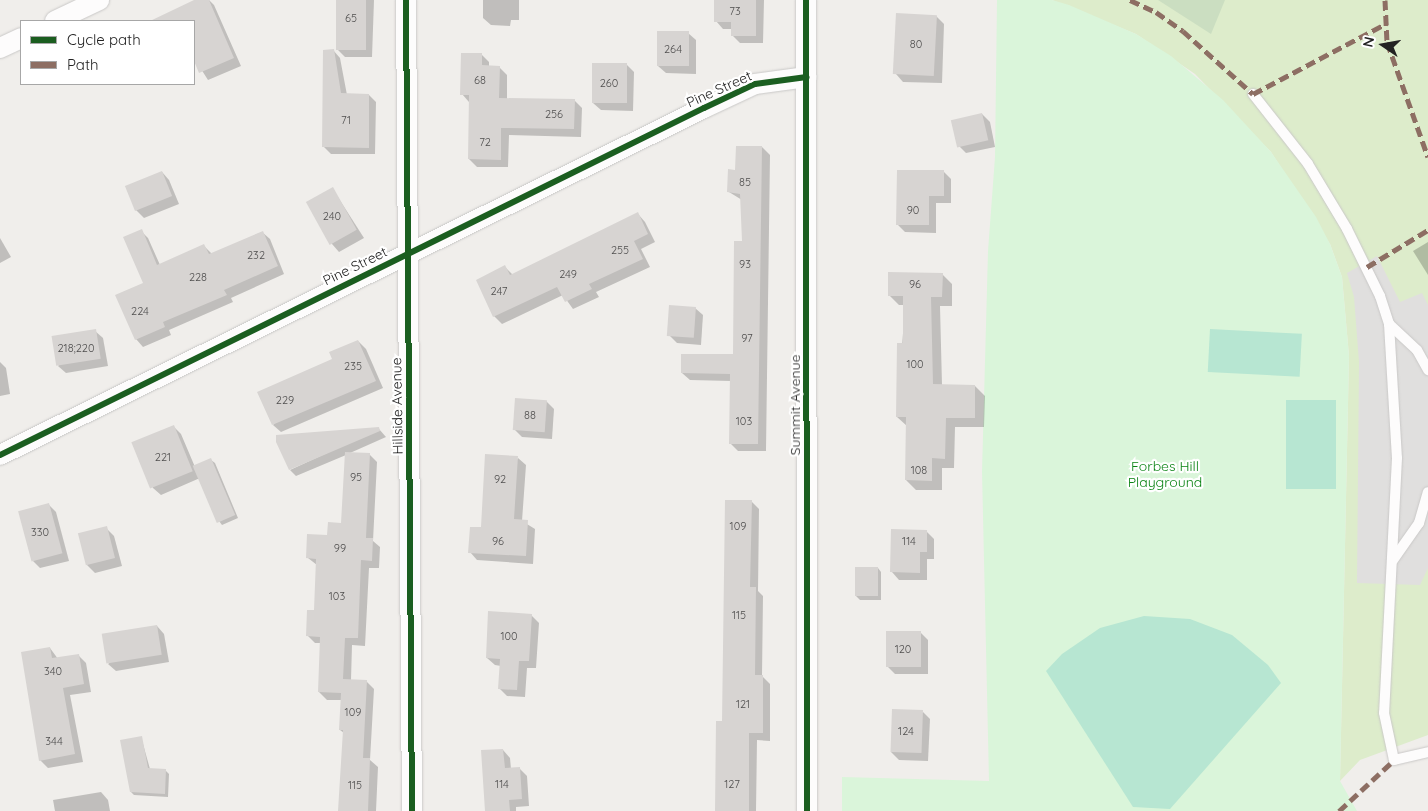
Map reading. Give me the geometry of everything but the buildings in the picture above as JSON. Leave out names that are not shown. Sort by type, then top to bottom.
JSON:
[{"type":"street","points":[[57,20],[98,0]]},
{"type":"street","name":"Hillside Avenue","points":[[406,0],[412,811]]},
{"type":"street","name":"Summit Avenue","points":[[806,0],[806,811]]},
{"type":"street","points":[[0,48],[20,38]]},
{"type":"street","name":"Pine Street","points":[[0,455],[755,84],[807,77]]},
{"type":"lane","points":[[1253,94],[1308,164],[1347,229],[1380,296],[1389,324],[1397,458],[1384,714],[1394,760],[1428,752]]},
{"type":"lane","points":[[1389,324],[1417,350],[1428,370]]},
{"type":"lane","points":[[1393,560],[1415,530],[1428,492]]},
{"type":"green space","name":"Forbes Hill Playground","points":[[997,0],[1052,0],[1069,5],[1136,34],[1171,56],[1223,100],[1271,152],[1316,217],[1330,244],[1342,277],[1349,356],[1340,781],[1357,811],[842,811],[842,777],[989,781],[982,472],[988,251],[995,157]]},
{"type":"green space","points":[[1052,0],[1428,0],[1428,735],[1360,760],[1340,781],[1349,356],[1342,277],[1330,244],[1271,152],[1195,74],[1136,34]]},
{"type":"green space","points":[[1158,0],[1225,0],[1211,34]]},
{"type":"green space","points":[[1210,329],[1302,334],[1300,377],[1208,372]]},
{"type":"green space","points":[[1286,400],[1336,400],[1336,489],[1286,489]]},
{"type":"green space","points":[[1144,616],[1190,619],[1232,635],[1268,665],[1281,683],[1170,809],[1133,807],[1046,671],[1062,654],[1100,628]]},
{"type":"shaded area","points":[[1377,256],[1400,302],[1422,293],[1428,305],[1428,568],[1420,585],[1357,583],[1359,362],[1354,297],[1347,273]]},
{"type":"marked path","points":[[1130,0],[1156,12],[1183,31],[1253,94],[1387,23]]},
{"type":"marked path","points":[[1385,0],[1387,42],[1428,157]]},
{"type":"marked path","points":[[1367,267],[1428,230]]},
{"type":"marked path","points":[[1339,811],[1394,760]]},
{"type":"cycle path","points":[[406,0],[412,811]]},
{"type":"cycle path","points":[[806,0],[807,811]]},
{"type":"cycle path","points":[[0,455],[755,84],[807,77]]}]
